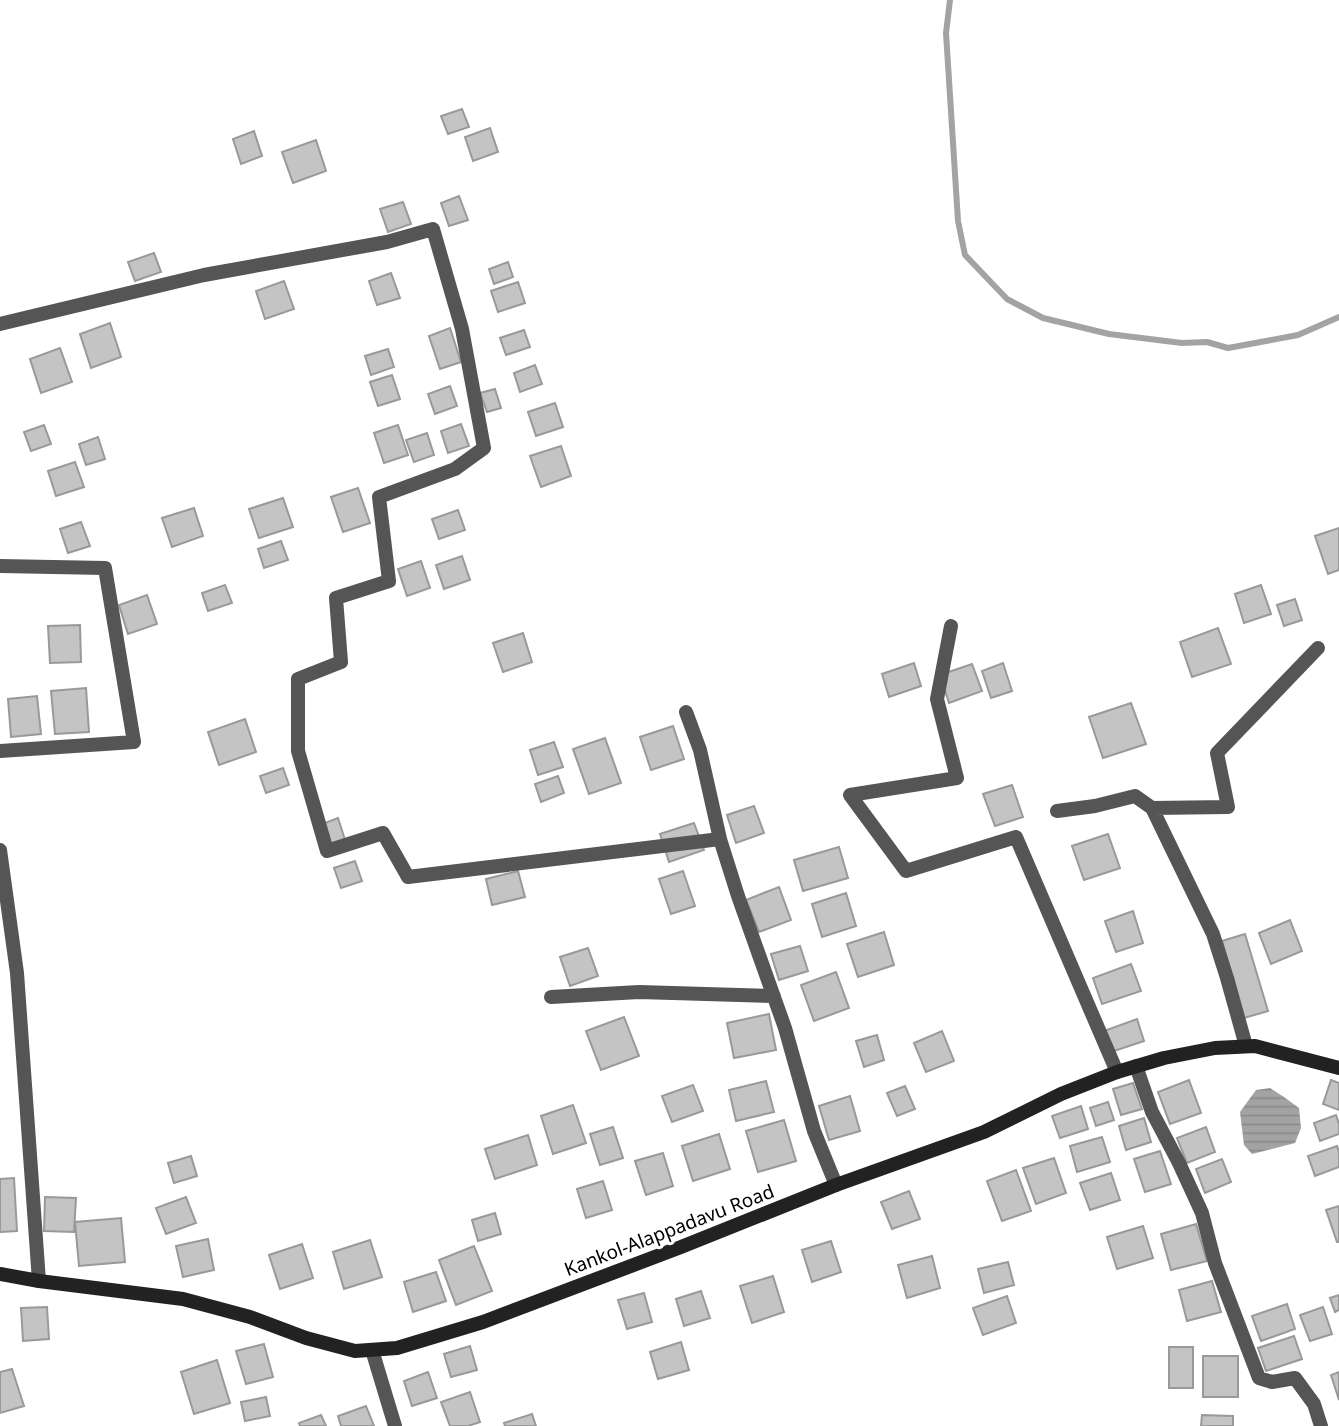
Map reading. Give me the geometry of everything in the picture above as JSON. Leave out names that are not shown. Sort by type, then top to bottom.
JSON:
[{"type":"main road","name":"Kankol-Alappadavu Road","points":[[0,1274],[183,1299],[250,1317],[306,1338],[355,1351],[397,1348],[483,1322],[836,1185],[984,1132],[1061,1094],[1136,1066],[1215,1048],[1255,1046],[1339,1068]]},
{"type":"street","points":[[0,324],[204,275],[387,242],[433,229],[461,328],[484,448],[456,469],[379,497],[389,581],[336,598],[341,663],[298,679],[298,751],[327,851],[383,833],[408,877],[720,839]]},
{"type":"street","points":[[0,566],[105,568],[134,742],[0,751]]},
{"type":"street","points":[[951,626],[937,699],[957,778],[850,795],[905,871],[1016,837],[1117,1072]]},
{"type":"street","points":[[1152,808],[1228,807],[1217,753],[1318,648]]},
{"type":"street","points":[[686,712],[700,750],[720,839],[738,896],[785,1028],[814,1131],[836,1185]]},
{"type":"street","points":[[1057,811],[1095,806],[1135,796],[1152,808],[1213,934],[1246,1046]]},
{"type":"street","points":[[0,850],[18,973],[39,1281]]},
{"type":"street","points":[[551,997],[639,992],[774,996]]},
{"type":"street","points":[[1136,1066],[1152,1112],[1202,1213],[1215,1262],[1259,1378],[1272,1382],[1296,1378],[1314,1404],[1321,1426]]},
{"type":"street","points":[[372,1350],[395,1426]]},
{"type":"shaded area","points":[[1270,1088],[1299,1108],[1301,1128],[1295,1143],[1252,1154],[1244,1145],[1240,1112],[1256,1090]]},
{"type":"building","points":[[462,109],[469,127],[448,134],[441,116]]},
{"type":"building","points":[[490,128],[498,152],[473,161],[465,137]]},
{"type":"building","points":[[254,131],[262,156],[241,164],[233,139]]},
{"type":"building","points":[[316,140],[326,171],[293,183],[282,152]]},
{"type":"building","points":[[459,196],[468,220],[449,226],[441,203]]},
{"type":"building","points":[[403,202],[411,224],[388,232],[380,209]]},
{"type":"building","points":[[154,253],[161,272],[135,281],[128,262]]},
{"type":"building","points":[[508,262],[513,277],[494,284],[489,269]]},
{"type":"building","points":[[391,273],[400,298],[377,305],[369,281]]},
{"type":"building","points":[[284,281],[294,309],[265,319],[256,291]]},
{"type":"building","points":[[518,282],[525,303],[498,312],[491,291]]},
{"type":"building","points":[[110,323],[121,357],[91,368],[80,334]]},
{"type":"building","points":[[450,328],[461,362],[440,369],[429,336]]},
{"type":"building","points":[[524,330],[530,347],[506,355],[500,338]]},
{"type":"building","points":[[60,348],[72,382],[41,393],[30,359]]},
{"type":"building","points":[[388,349],[394,367],[371,375],[365,356]]},
{"type":"building","points":[[535,365],[542,384],[520,392],[514,373]]},
{"type":"building","points":[[392,375],[400,399],[378,406],[370,382]]},
{"type":"building","points":[[450,386],[457,406],[435,414],[428,394]]},
{"type":"building","points":[[495,389],[501,408],[487,412],[480,393]]},
{"type":"building","points":[[555,403],[563,427],[536,436],[528,412]]},
{"type":"building","points":[[461,424],[469,446],[448,453],[441,431]]},
{"type":"building","points":[[44,425],[51,444],[31,451],[24,432]]},
{"type":"building","points":[[398,425],[408,455],[384,463],[374,433]]},
{"type":"building","points":[[427,433],[434,455],[414,462],[406,440]]},
{"type":"building","points":[[98,437],[105,459],[86,465],[79,444]]},
{"type":"building","points":[[561,446],[571,476],[541,487],[530,456]]},
{"type":"building","points":[[75,462],[84,487],[56,496],[48,471]]},
{"type":"building","points":[[358,488],[370,523],[343,532],[331,497]]},
{"type":"building","points":[[283,498],[293,527],[259,538],[249,509]]},
{"type":"building","points":[[194,508],[203,536],[172,547],[162,518]]},
{"type":"building","points":[[458,510],[465,530],[439,539],[432,519]]},
{"type":"building","points":[[81,522],[90,546],[68,553],[60,529]]},
{"type":"building","points":[[1339,528],[1339,570],[1328,574],[1315,536]]},
{"type":"building","points":[[281,541],[288,560],[264,568],[258,549]]},
{"type":"building","points":[[462,556],[470,580],[444,589],[436,565]]},
{"type":"building","points":[[421,561],[430,588],[407,596],[398,569]]},
{"type":"building","points":[[225,585],[232,603],[208,611],[202,593]]},
{"type":"building","points":[[1261,585],[1271,614],[1244,623],[1235,594]]},
{"type":"building","points":[[147,595],[157,624],[128,634],[119,605]]},
{"type":"building","points":[[1295,599],[1302,620],[1284,626],[1277,605]]},
{"type":"building","points":[[80,625],[81,662],[50,663],[48,626]]},
{"type":"building","points":[[1218,628],[1231,664],[1192,677],[1180,642]]},
{"type":"building","points":[[523,633],[532,662],[503,672],[493,643]]},
{"type":"building","points":[[914,663],[921,686],[889,697],[882,674]]},
{"type":"building","points":[[1003,663],[1012,691],[991,698],[982,671]]},
{"type":"building","points":[[972,664],[982,691],[949,703],[940,675]]},
{"type":"building","points":[[86,688],[89,732],[55,734],[51,691]]},
{"type":"building","points":[[37,696],[41,734],[11,737],[8,699]]},
{"type":"building","points":[[1131,703],[1146,744],[1103,758],[1089,717]]},
{"type":"building","points":[[245,719],[256,752],[219,765],[208,732]]},
{"type":"building","points":[[673,726],[684,759],[651,770],[640,737]]},
{"type":"building","points":[[605,738],[621,783],[589,794],[573,749]]},
{"type":"building","points":[[554,742],[563,767],[538,775],[530,750]]},
{"type":"building","points":[[283,768],[289,785],[266,793],[260,776]]},
{"type":"building","points":[[558,776],[564,793],[541,802],[535,784]]},
{"type":"building","points":[[1012,785],[1023,817],[995,826],[983,794]]},
{"type":"building","points":[[754,806],[764,833],[736,843],[727,815]]},
{"type":"building","points":[[338,818],[347,846],[323,854],[314,827]]},
{"type":"building","points":[[694,823],[704,850],[669,862],[660,834]]},
{"type":"building","points":[[1108,834],[1120,868],[1084,880],[1072,846]]},
{"type":"building","points":[[839,847],[848,878],[803,891],[794,860]]},
{"type":"building","points":[[355,861],[362,881],[341,888],[334,868]]},
{"type":"building","points":[[518,871],[525,897],[492,905],[486,879]]},
{"type":"building","points":[[683,871],[695,906],[671,914],[659,879]]},
{"type":"building","points":[[779,887],[791,920],[759,932],[746,900]]},
{"type":"building","points":[[846,893],[856,926],[822,937],[812,904]]},
{"type":"building","points":[[1133,911],[1143,943],[1116,952],[1105,921]]},
{"type":"building","points":[[1290,920],[1302,951],[1271,964],[1259,933]]},
{"type":"building","points":[[884,932],[894,965],[858,977],[847,944]]},
{"type":"building","points":[[1245,934],[1268,1011],[1244,1018],[1222,941]]},
{"type":"building","points":[[800,946],[808,971],[779,980],[771,954]]},
{"type":"building","points":[[588,948],[598,976],[570,986],[560,957]]},
{"type":"building","points":[[1131,964],[1141,991],[1102,1004],[1093,978]]},
{"type":"building","points":[[836,972],[849,1008],[814,1021],[801,985]]},
{"type":"building","points":[[769,1014],[776,1050],[734,1058],[727,1023]]},
{"type":"building","points":[[624,1017],[639,1056],[601,1070],[586,1031]]},
{"type":"building","points":[[1137,1019],[1144,1041],[1108,1053],[1101,1032]]},
{"type":"building","points":[[942,1031],[954,1061],[926,1072],[914,1043]]},
{"type":"building","points":[[877,1035],[884,1060],[864,1067],[856,1041]]},
{"type":"building","points":[[1189,1080],[1201,1113],[1170,1124],[1158,1092]]},
{"type":"building","points":[[1331,1080],[1339,1083],[1339,1110],[1323,1104]]},
{"type":"building","points":[[766,1081],[774,1112],[736,1121],[729,1090]]},
{"type":"building","points":[[1133,1083],[1142,1109],[1121,1115],[1113,1089]]},
{"type":"building","points":[[693,1085],[703,1111],[672,1122],[662,1096]]},
{"type":"building","points":[[905,1086],[915,1109],[897,1116],[887,1093]]},
{"type":"building","points":[[850,1096],[860,1131],[829,1140],[819,1106]]},
{"type":"building","points":[[1108,1102],[1114,1120],[1096,1126],[1090,1108]]},
{"type":"building","points":[[573,1105],[586,1143],[553,1154],[541,1116]]},
{"type":"building","points":[[1081,1106],[1088,1129],[1060,1138],[1052,1116]]},
{"type":"building","points":[[1336,1115],[1339,1134],[1320,1141],[1314,1123]]},
{"type":"building","points":[[1144,1118],[1151,1142],[1126,1150],[1119,1126]]},
{"type":"building","points":[[784,1120],[796,1161],[758,1172],[746,1131]]},
{"type":"building","points":[[613,1127],[623,1158],[600,1165],[590,1134]]},
{"type":"building","points":[[1206,1127],[1215,1152],[1187,1163],[1177,1138]]},
{"type":"building","points":[[719,1134],[730,1169],[693,1181],[682,1146]]},
{"type":"building","points":[[528,1135],[537,1165],[495,1179],[485,1149]]},
{"type":"building","points":[[1102,1137],[1110,1162],[1077,1172],[1070,1146]]},
{"type":"building","points":[[1337,1146],[1339,1167],[1315,1176],[1308,1156]]},
{"type":"building","points":[[1160,1151],[1171,1184],[1145,1192],[1134,1159]]},
{"type":"building","points":[[663,1153],[673,1186],[646,1195],[635,1161]]},
{"type":"building","points":[[191,1156],[197,1176],[174,1183],[168,1163]]},
{"type":"building","points":[[1054,1158],[1066,1193],[1036,1204],[1023,1168]]},
{"type":"building","points":[[1222,1159],[1231,1182],[1205,1193],[1196,1169]]},
{"type":"building","points":[[1016,1170],[1031,1211],[1002,1221],[987,1181]]},
{"type":"building","points":[[1111,1173],[1120,1200],[1090,1210],[1080,1183]]},
{"type":"building","points":[[14,1178],[17,1231],[0,1232],[0,1179]]},
{"type":"building","points":[[603,1181],[612,1210],[586,1218],[577,1189]]},
{"type":"building","points":[[909,1191],[920,1219],[892,1229],[881,1202]]},
{"type":"building","points":[[45,1197],[76,1198],[74,1232],[44,1231]]},
{"type":"building","points":[[186,1197],[196,1223],[166,1234],[156,1208]]},
{"type":"building","points":[[1339,1206],[1339,1242],[1337,1242],[1326,1210]]},
{"type":"building","points":[[495,1213],[501,1234],[478,1241],[472,1220]]},
{"type":"building","points":[[121,1218],[125,1262],[79,1266],[75,1222]]},
{"type":"building","points":[[1196,1224],[1207,1261],[1171,1270],[1161,1234]]},
{"type":"building","points":[[1143,1226],[1153,1258],[1117,1269],[1107,1237]]},
{"type":"building","points":[[208,1239],[214,1270],[183,1277],[176,1246]]},
{"type":"building","points":[[370,1240],[382,1277],[344,1289],[333,1252]]},
{"type":"building","points":[[831,1241],[841,1272],[812,1282],[802,1250]]},
{"type":"building","points":[[302,1244],[313,1278],[280,1289],[269,1255]]},
{"type":"building","points":[[474,1246],[492,1291],[456,1305],[439,1260]]},
{"type":"building","points":[[932,1256],[940,1288],[907,1298],[898,1265]]},
{"type":"building","points":[[1008,1262],[1014,1285],[984,1293],[978,1269]]},
{"type":"building","points":[[436,1272],[446,1301],[413,1312],[404,1282]]},
{"type":"building","points":[[773,1276],[784,1312],[752,1323],[740,1286]]},
{"type":"building","points":[[1212,1281],[1221,1312],[1187,1321],[1179,1290]]},
{"type":"building","points":[[701,1291],[710,1318],[684,1326],[676,1299]]},
{"type":"building","points":[[644,1293],[652,1322],[627,1329],[618,1300]]},
{"type":"building","points":[[1339,1295],[1339,1310],[1335,1312],[1330,1298]]},
{"type":"building","points":[[1007,1296],[1016,1323],[983,1335],[973,1308]]},
{"type":"building","points":[[1287,1304],[1295,1329],[1261,1341],[1252,1316]]},
{"type":"building","points":[[47,1307],[49,1339],[23,1341],[21,1308]]},
{"type":"building","points":[[1323,1307],[1332,1334],[1310,1341],[1300,1315]]},
{"type":"building","points":[[1294,1336],[1302,1359],[1266,1371],[1258,1348]]},
{"type":"building","points":[[681,1342],[689,1370],[658,1379],[650,1352]]},
{"type":"building","points":[[264,1344],[273,1377],[246,1384],[236,1351]]},
{"type":"building","points":[[470,1346],[477,1370],[451,1377],[444,1354]]},
{"type":"building","points":[[1169,1347],[1193,1347],[1193,1388],[1169,1388]]},
{"type":"building","points":[[1203,1356],[1238,1356],[1238,1397],[1203,1397]]},
{"type":"building","points":[[217,1360],[230,1403],[194,1414],[181,1372]]},
{"type":"building","points":[[12,1369],[24,1406],[0,1413],[0,1372]]},
{"type":"building","points":[[428,1372],[437,1398],[412,1406],[404,1381]]},
{"type":"building","points":[[1339,1372],[1339,1400],[1331,1375]]},
{"type":"building","points":[[470,1392],[480,1422],[468,1426],[450,1426],[441,1402]]},
{"type":"building","points":[[266,1397],[270,1416],[245,1421],[241,1402]]},
{"type":"building","points":[[366,1406],[374,1426],[341,1426],[338,1416]]},
{"type":"building","points":[[532,1414],[536,1426],[505,1426],[504,1423]]},
{"type":"building","points":[[321,1415],[326,1426],[300,1426],[299,1423]]},
{"type":"building","points":[[1202,1415],[1233,1416],[1233,1426],[1201,1426]]},
{"type":"waterway","points":[[950,0],[946,33],[958,221],[965,255],[1007,299],[1043,318],[1109,334],[1182,343],[1207,342],[1228,348],[1298,335],[1339,317]]}]
